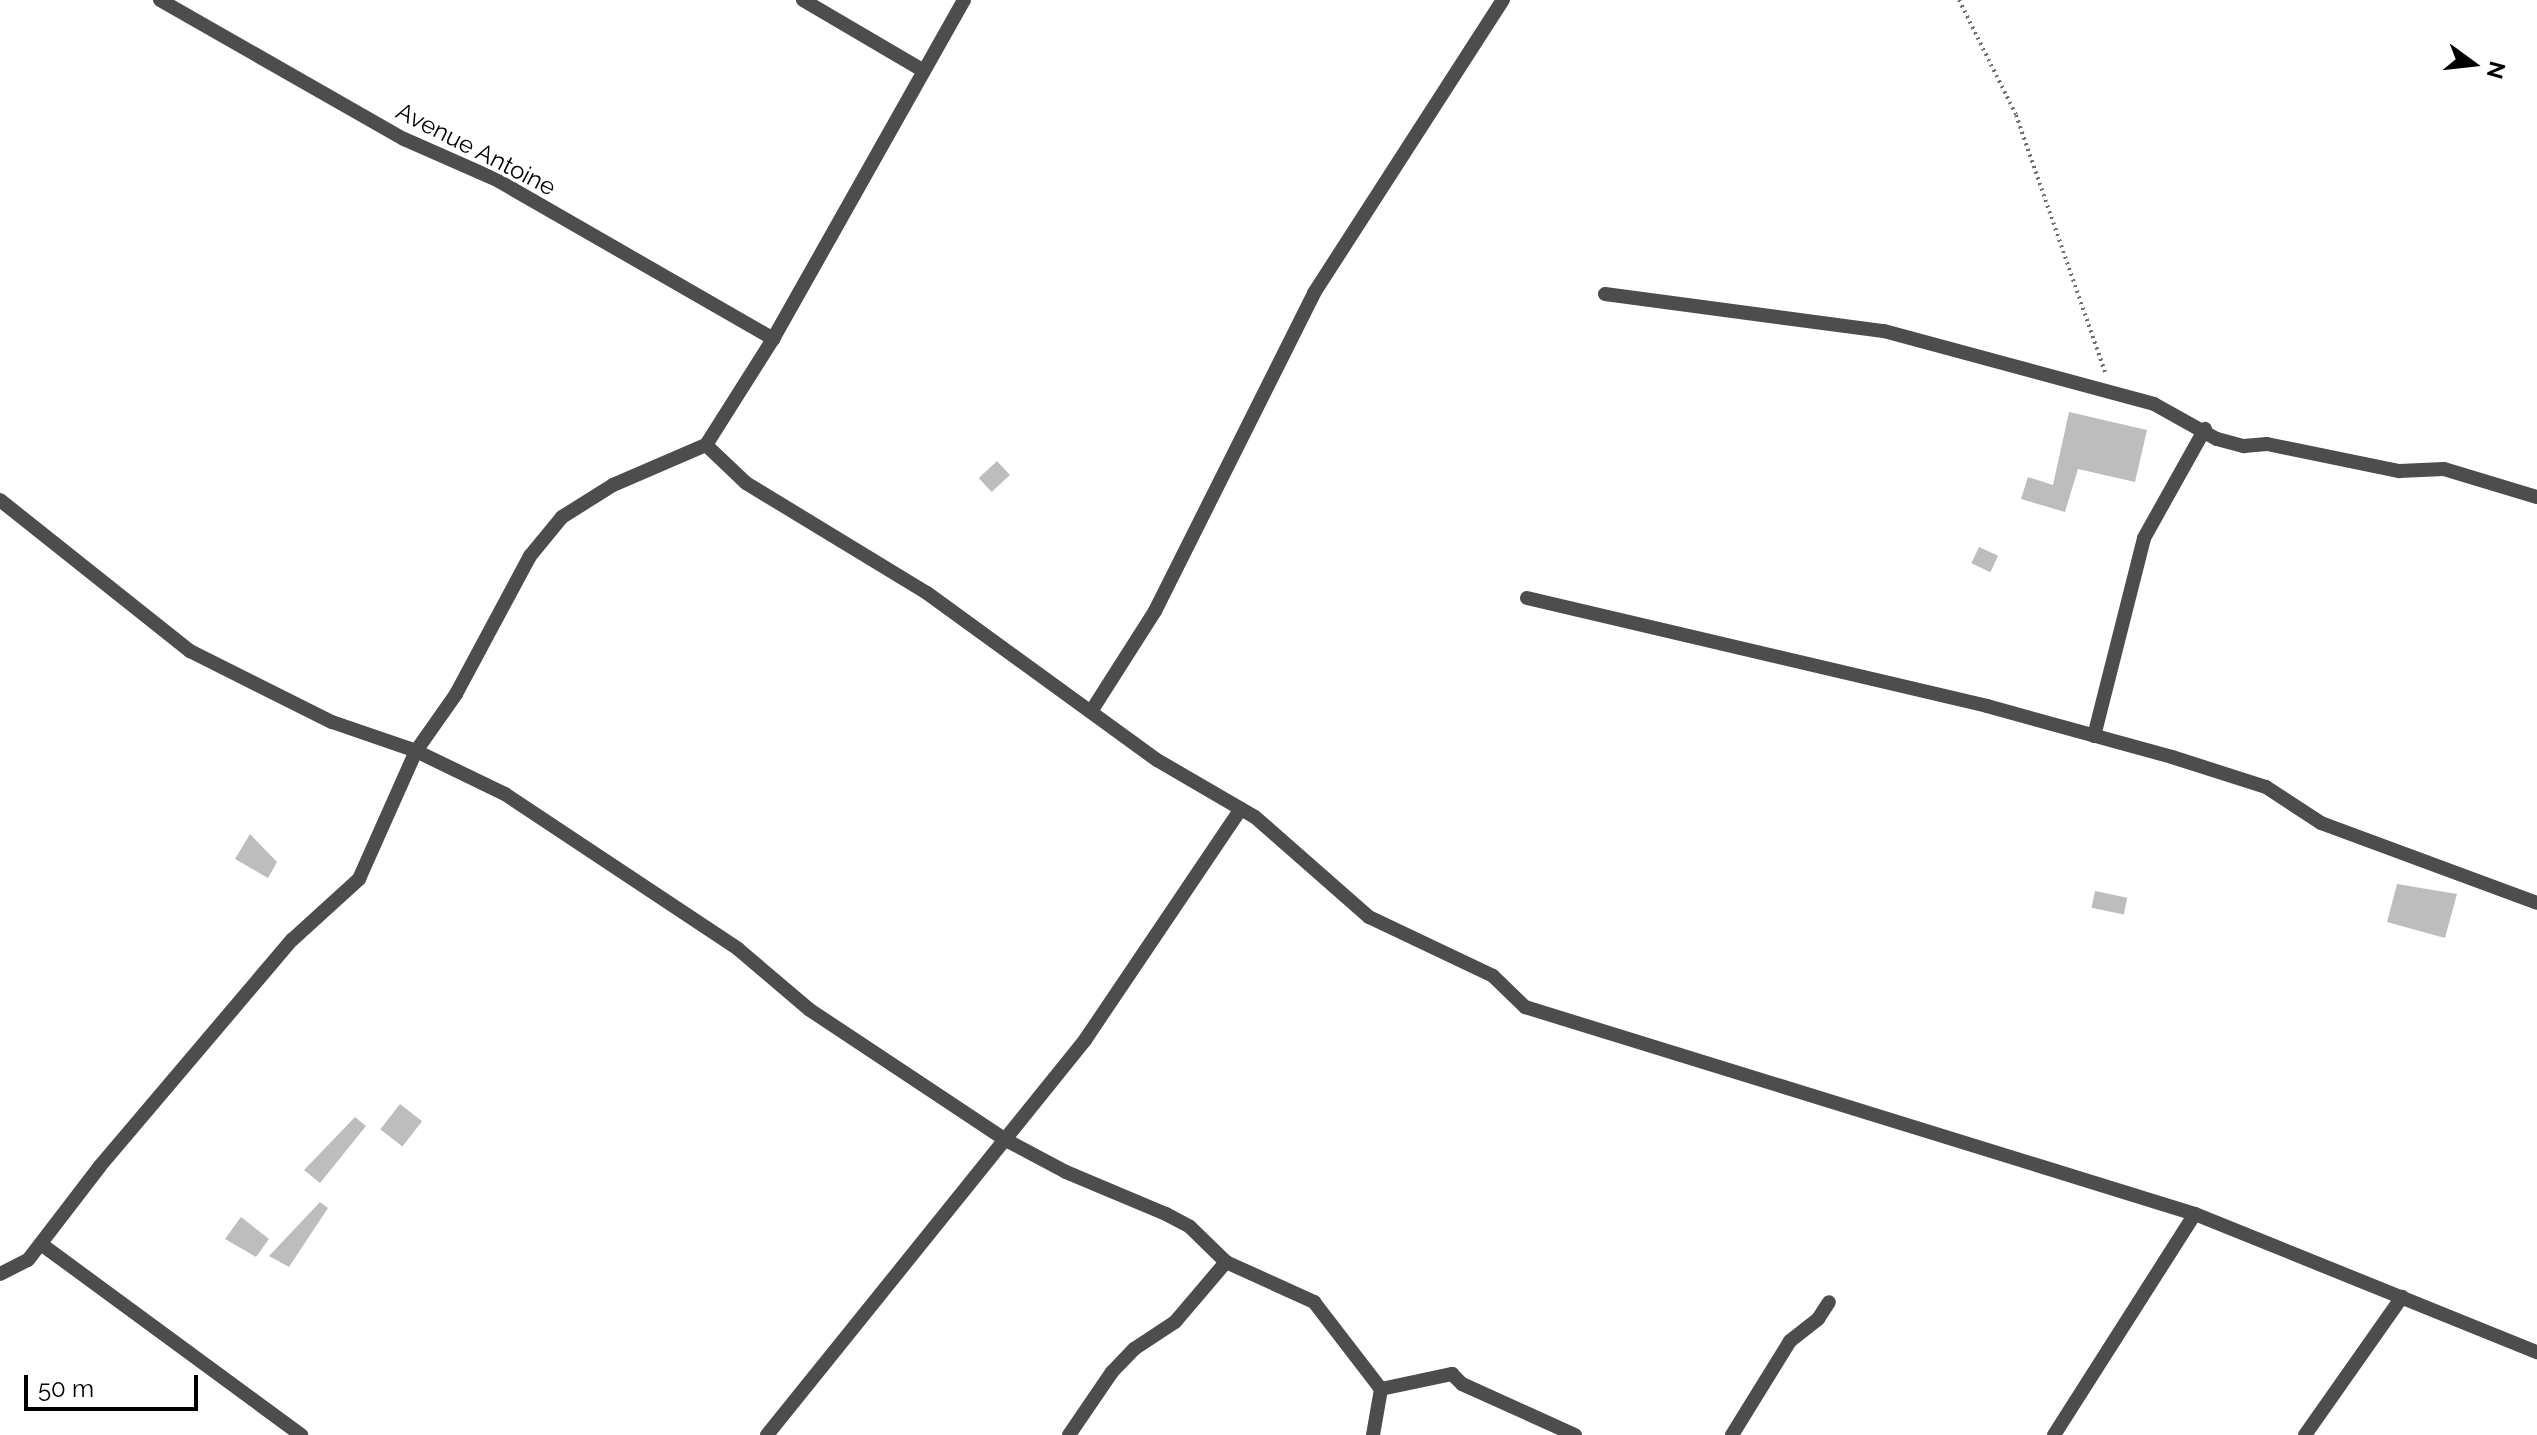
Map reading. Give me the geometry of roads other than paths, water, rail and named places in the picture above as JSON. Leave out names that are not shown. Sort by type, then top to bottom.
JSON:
[{"type":"street","name":"Avenue Antoine","points":[[160,0],[404,139],[497,180],[773,339]]},
{"type":"street","points":[[803,0],[924,71]]},
{"type":"street","points":[[0,1274],[28,1260],[100,1166],[292,940],[359,879],[416,751],[456,694],[530,556],[562,517],[613,485],[706,445],[773,339],[964,0]]},
{"type":"street","points":[[1092,710],[1155,611],[1314,293],[1503,0]]},
{"type":"street","points":[[1605,294],[1884,331],[2154,404],[2205,429],[2217,439],[2244,446],[2267,444],[2399,471],[2444,469],[2537,497]]},
{"type":"street","points":[[2094,736],[2144,538],[2205,429]]},
{"type":"street","points":[[706,445],[746,483],[927,593],[1157,760],[1241,809],[1369,917],[1493,976],[1525,1007],[1548,1017],[2195,1214],[2537,1352]]},
{"type":"street","points":[[0,500],[190,651],[332,722],[416,751],[559,826],[738,949],[810,1010],[1004,1139],[1190,1227],[1226,1262],[1314,1302],[1381,1389],[1373,1435]]},
{"type":"street","points":[[1527,598],[2094,736],[2266,787],[2321,823],[2537,903]]},
{"type":"street","points":[[767,1435],[1085,1040],[1241,809]]},
{"type":"street","points":[[2054,1435],[2195,1214]]},
{"type":"street","points":[[41,1244],[301,1435]]},
{"type":"street","points":[[1069,1435],[1112,1372],[1134,1349],[1175,1322],[1226,1262]]},
{"type":"street","points":[[2305,1435],[2402,1297]]},
{"type":"street","points":[[1732,1435],[1790,1341],[1818,1319],[1829,1302]]},
{"type":"street","points":[[1381,1389],[1452,1374],[1462,1384],[1575,1435]]}]
